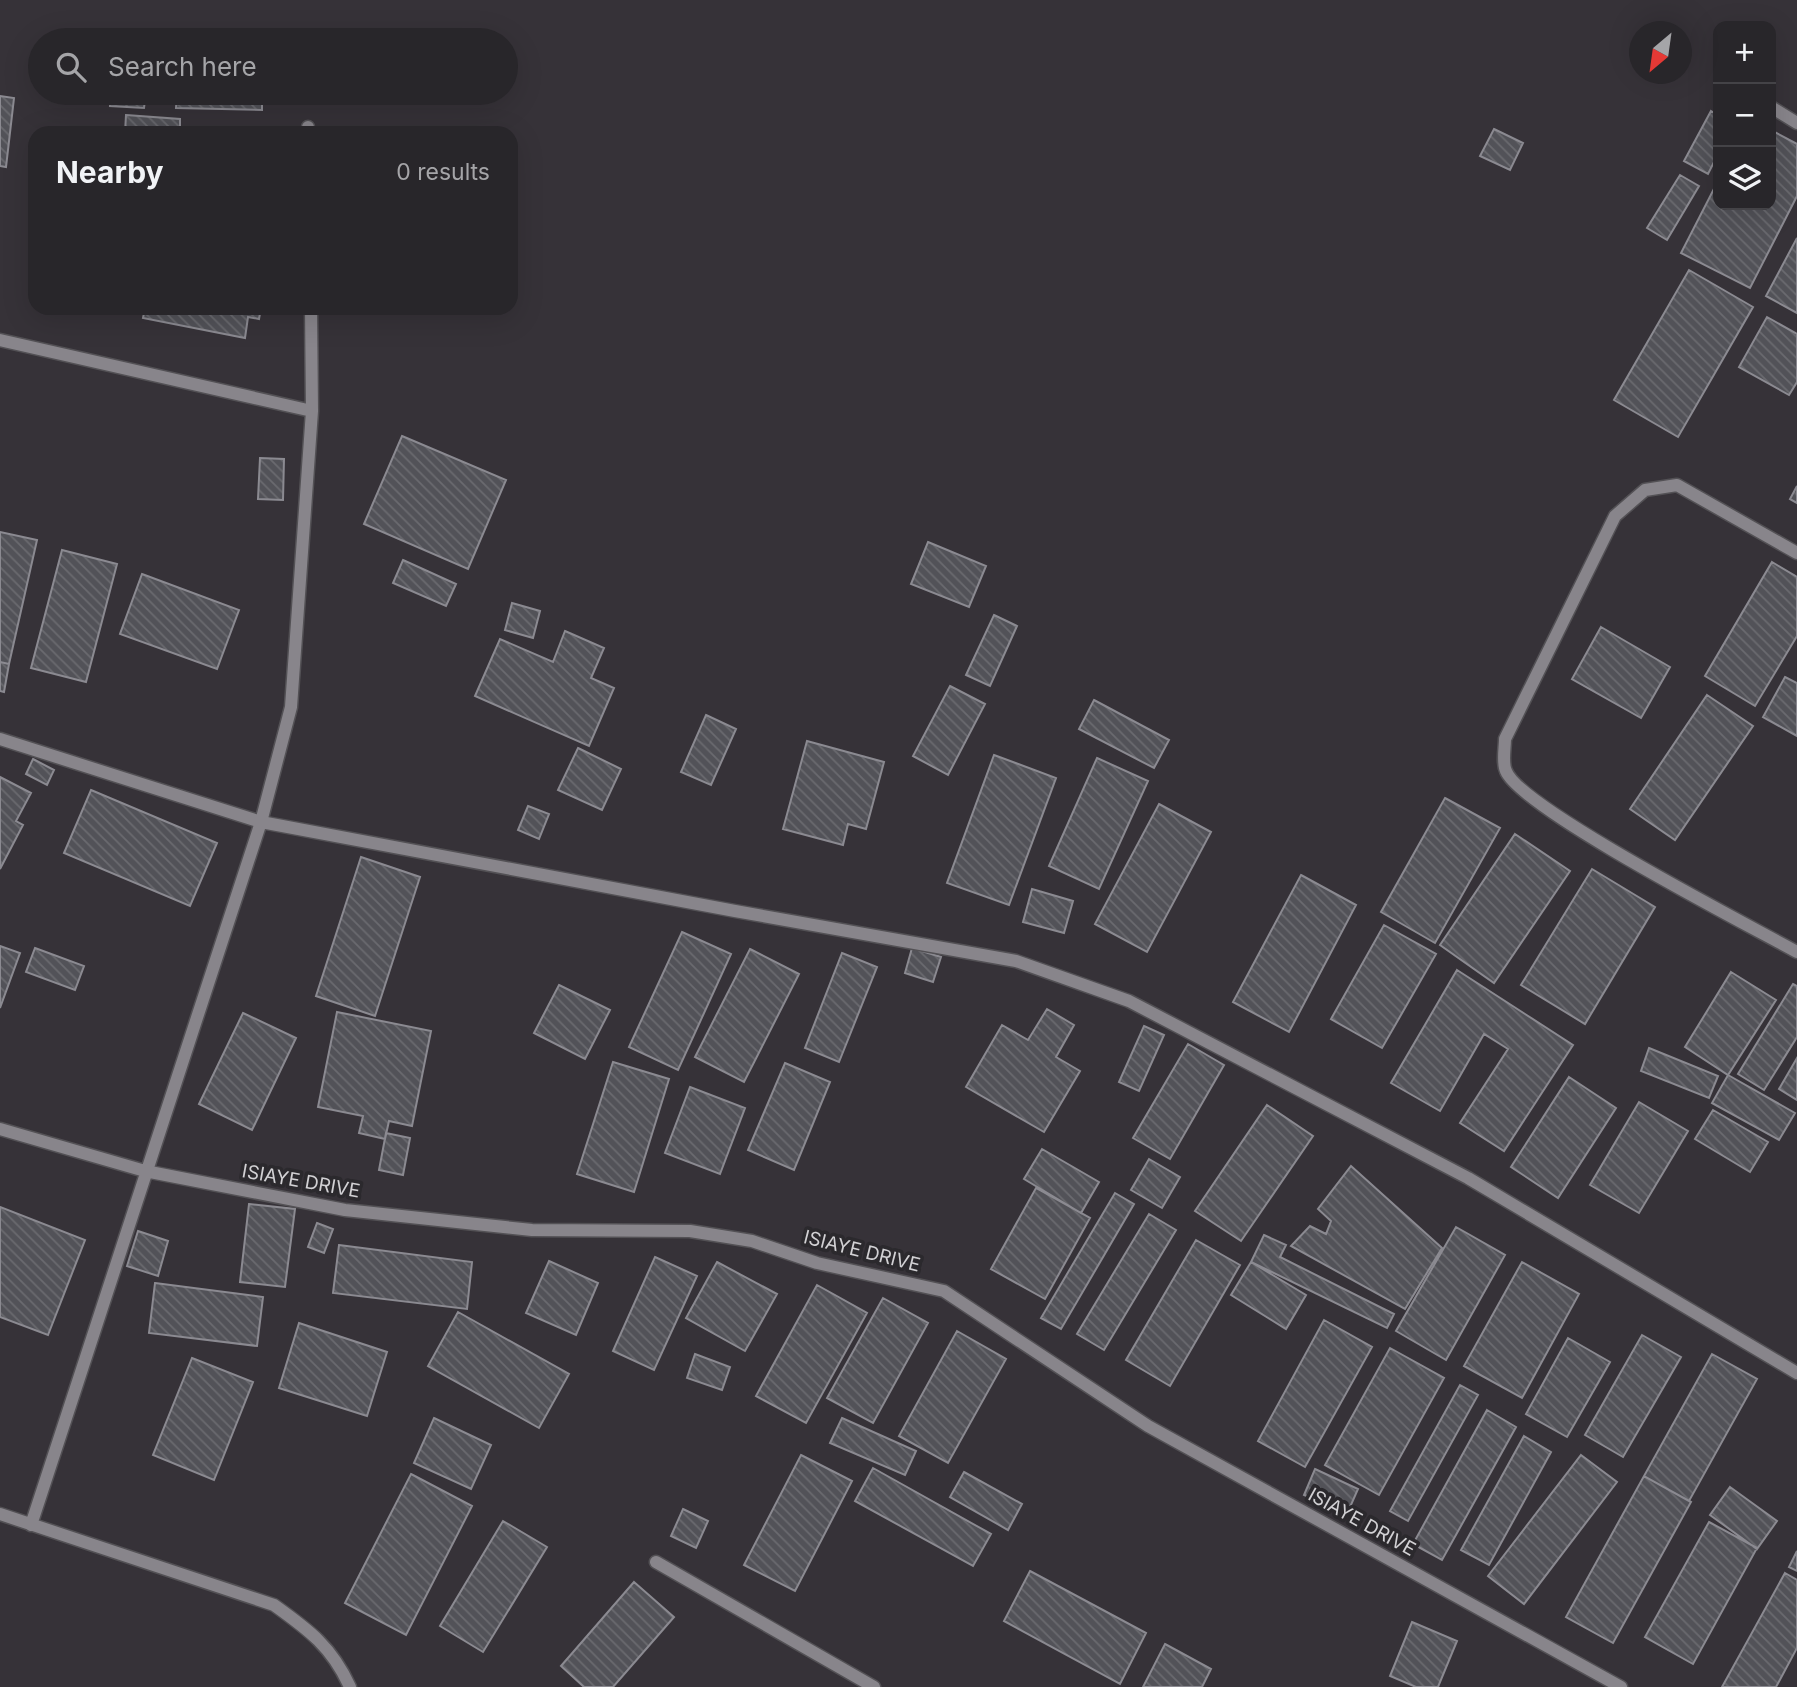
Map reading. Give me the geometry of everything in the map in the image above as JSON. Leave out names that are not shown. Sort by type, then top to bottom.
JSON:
[{"type":"street","points":[[1776,110],[1797,123]]},
{"type":"street","points":[[31,1525],[261,822],[291,707],[312,411],[311,315]]},
{"type":"street","points":[[0,340],[312,411]]},
{"type":"street","points":[[1797,553],[1677,485],[1645,490],[1615,516],[1505,739],[1505,771],[1524,794],[1637,863],[1797,952]]},
{"type":"street","points":[[0,739],[261,822],[721,909],[1016,961],[1054,974],[1129,1001],[1468,1178],[1797,1373]]},
{"type":"street","name":"ISIAYE DRIVE","points":[[0,1129],[145,1171],[345,1210],[532,1230],[690,1231],[752,1241],[817,1262],[944,1291],[1148,1426],[1621,1687]]},
{"type":"street","points":[[0,1514],[274,1605],[313,1633],[337,1659],[350,1687]]},
{"type":"street","points":[[656,1562],[874,1687]]},
{"type":"building","points":[[0,96],[14,98],[6,167],[0,166]]},
{"type":"building","points":[[110,105],[144,105],[144,108]]},
{"type":"building","points":[[176,105],[262,105],[262,110],[176,108]]},
{"type":"building","points":[[1711,111],[1713,164],[1708,174],[1684,161]]},
{"type":"building","points":[[126,115],[180,119],[180,126],[125,126]]},
{"type":"building","points":[[1494,129],[1523,143],[1510,170],[1480,156]]},
{"type":"building","points":[[1776,133],[1797,144],[1797,196],[1750,288],[1681,253],[1713,191],[1713,210],[1776,210]]},
{"type":"building","points":[[1680,175],[1699,186],[1667,240],[1647,228]]},
{"type":"building","points":[[1797,238],[1797,313],[1766,296]]},
{"type":"building","points":[[1689,270],[1753,307],[1678,437],[1614,400]]},
{"type":"building","points":[[144,315],[260,315],[259,319],[248,317],[245,338],[143,318]]},
{"type":"building","points":[[1767,317],[1797,334],[1797,382],[1789,395],[1739,367]]},
{"type":"building","points":[[402,436],[506,480],[468,569],[364,524]]},
{"type":"building","points":[[260,458],[284,459],[283,500],[258,499]]},
{"type":"building","points":[[1797,486],[1797,503],[1790,499]]},
{"type":"building","points":[[0,532],[37,540],[9,664],[0,662]]},
{"type":"building","points":[[928,542],[986,566],[969,607],[911,584]]},
{"type":"building","points":[[62,550],[117,564],[86,682],[31,668]]},
{"type":"building","points":[[403,560],[456,584],[446,606],[393,583]]},
{"type":"building","points":[[1772,562],[1797,577],[1797,636],[1755,706],[1705,676]]},
{"type":"building","points":[[142,574],[239,610],[217,669],[120,634]]},
{"type":"building","points":[[512,603],[540,611],[533,638],[505,630]]},
{"type":"building","points":[[994,615],[1017,626],[990,686],[966,675]]},
{"type":"building","points":[[1601,627],[1670,667],[1641,718],[1572,679]]},
{"type":"building","points":[[565,631],[604,648],[591,678],[614,688],[589,746],[475,696],[500,639],[553,662]]},
{"type":"building","points":[[0,662],[9,664],[4,692],[0,691]]},
{"type":"building","points":[[1785,677],[1797,683],[1797,736],[1763,717]]},
{"type":"building","points":[[950,686],[985,704],[948,775],[913,756]]},
{"type":"building","points":[[1707,695],[1753,726],[1675,840],[1630,809]]},
{"type":"building","points":[[1094,700],[1169,740],[1154,768],[1079,729]]},
{"type":"building","points":[[706,715],[736,729],[711,785],[681,772]]},
{"type":"building","points":[[807,741],[884,762],[866,829],[848,824],[843,845],[783,829]]},
{"type":"building","points":[[578,748],[621,769],[602,810],[558,790]]},
{"type":"building","points":[[994,755],[1056,778],[1009,905],[947,883]]},
{"type":"building","points":[[1097,758],[1148,781],[1099,889],[1049,866]]},
{"type":"building","points":[[33,759],[54,770],[47,785],[26,774]]},
{"type":"building","points":[[0,777],[31,793],[16,821],[23,825],[0,869]]},
{"type":"building","points":[[91,790],[217,843],[190,906],[64,853]]},
{"type":"building","points":[[1445,798],[1500,828],[1435,943],[1381,912]]},
{"type":"building","points":[[1159,804],[1211,832],[1147,952],[1095,924]]},
{"type":"building","points":[[528,806],[549,814],[539,839],[518,830]]},
{"type":"building","points":[[1515,834],[1570,871],[1494,983],[1440,945]]},
{"type":"building","points":[[361,857],[420,877],[375,1016],[316,996]]},
{"type":"building","points":[[1592,869],[1655,907],[1585,1024],[1521,985]]},
{"type":"building","points":[[1301,875],[1356,905],[1289,1032],[1233,1002]]},
{"type":"building","points":[[1032,889],[1073,901],[1064,933],[1023,922]]},
{"type":"building","points":[[1384,925],[1436,954],[1382,1048],[1331,1019]]},
{"type":"building","points":[[682,932],[731,954],[678,1070],[629,1047]]},
{"type":"building","points":[[0,946],[20,953],[0,1008]]},
{"type":"building","points":[[35,948],[84,966],[75,990],[26,972]]},
{"type":"building","points":[[912,948],[941,957],[933,982],[905,973]]},
{"type":"building","points":[[750,949],[799,974],[744,1082],[695,1057]]},
{"type":"building","points":[[842,953],[877,967],[839,1062],[805,1048]]},
{"type":"building","points":[[1457,970],[1573,1045],[1504,1151],[1460,1123],[1508,1049],[1484,1034],[1440,1111],[1391,1083]]},
{"type":"building","points":[[1731,972],[1776,1000],[1728,1075],[1685,1047]]},
{"type":"building","points":[[1793,984],[1797,986],[1797,1037],[1764,1090],[1738,1074]]},
{"type":"building","points":[[559,985],[610,1010],[585,1059],[534,1033]]},
{"type":"building","points":[[1047,1009],[1074,1025],[1056,1057],[1080,1071],[1044,1132],[966,1087],[1002,1025],[1028,1040]]},
{"type":"building","points":[[337,1012],[431,1031],[412,1126],[389,1121],[385,1139],[359,1133],[363,1116],[318,1107]]},
{"type":"building","points":[[243,1013],[296,1038],[252,1130],[199,1104]]},
{"type":"building","points":[[1144,1026],[1164,1035],[1139,1091],[1119,1082]]},
{"type":"building","points":[[1188,1044],[1224,1065],[1170,1159],[1133,1138]]},
{"type":"building","points":[[1649,1048],[1718,1076],[1709,1098],[1641,1071]]},
{"type":"building","points":[[1797,1058],[1797,1100],[1779,1089]]},
{"type":"building","points":[[613,1062],[669,1079],[634,1192],[577,1174]]},
{"type":"building","points":[[785,1063],[830,1082],[794,1170],[748,1150]]},
{"type":"building","points":[[1728,1075],[1795,1113],[1779,1140],[1712,1103]]},
{"type":"building","points":[[1569,1077],[1616,1108],[1558,1198],[1511,1167]]},
{"type":"building","points":[[690,1087],[745,1108],[720,1174],[665,1153]]},
{"type":"building","points":[[1639,1102],[1688,1131],[1639,1213],[1590,1185]]},
{"type":"building","points":[[1267,1105],[1313,1136],[1241,1241],[1195,1211]]},
{"type":"building","points":[[1713,1110],[1768,1142],[1750,1172],[1695,1139]]},
{"type":"building","points":[[386,1133],[410,1138],[403,1175],[379,1170]]},
{"type":"building","points":[[1042,1149],[1099,1182],[1081,1213],[1024,1179]]},
{"type":"building","points":[[1149,1159],[1180,1177],[1162,1208],[1131,1190]]},
{"type":"building","points":[[1351,1166],[1442,1248],[1405,1309],[1291,1246],[1310,1226],[1326,1234],[1331,1221],[1318,1209]]},
{"type":"building","points":[[1036,1188],[1090,1218],[1045,1299],[991,1269]]},
{"type":"building","points":[[1115,1193],[1134,1204],[1061,1329],[1041,1318]]},
{"type":"building","points":[[249,1204],[295,1209],[285,1287],[240,1282]]},
{"type":"building","points":[[0,1207],[85,1240],[48,1335],[0,1317]]},
{"type":"building","points":[[1149,1214],[1176,1230],[1104,1350],[1077,1334]]},
{"type":"building","points":[[317,1223],[333,1229],[324,1253],[308,1247]]},
{"type":"building","points":[[1456,1227],[1505,1255],[1446,1360],[1396,1331]]},
{"type":"building","points":[[138,1231],[168,1241],[158,1276],[127,1266]]},
{"type":"building","points":[[1264,1235],[1286,1245],[1280,1257],[1394,1314],[1387,1328],[1251,1262]]},
{"type":"building","points":[[1196,1240],[1240,1265],[1170,1386],[1126,1360]]},
{"type":"building","points":[[339,1245],[472,1262],[467,1309],[333,1293]]},
{"type":"building","points":[[655,1257],[697,1276],[654,1370],[613,1351]]},
{"type":"building","points":[[549,1261],[598,1283],[576,1335],[526,1313]]},
{"type":"building","points":[[717,1262],[777,1294],[745,1351],[686,1318]]},
{"type":"building","points":[[1251,1262],[1306,1295],[1286,1329],[1231,1295]]},
{"type":"building","points":[[1522,1262],[1579,1294],[1522,1398],[1464,1366]]},
{"type":"building","points":[[155,1283],[263,1297],[257,1346],[149,1333]]},
{"type":"building","points":[[817,1285],[867,1313],[806,1423],[756,1396]]},
{"type":"building","points":[[883,1298],[928,1323],[873,1423],[827,1398]]},
{"type":"building","points":[[458,1312],[569,1374],[539,1428],[428,1366]]},
{"type":"building","points":[[1324,1320],[1372,1347],[1305,1467],[1258,1441]]},
{"type":"building","points":[[299,1323],[387,1352],[367,1416],[279,1388]]},
{"type":"building","points":[[957,1331],[1006,1359],[948,1463],[899,1436]]},
{"type":"building","points":[[1642,1335],[1681,1357],[1623,1457],[1585,1435]]},
{"type":"building","points":[[1568,1338],[1610,1362],[1567,1437],[1526,1414]]},
{"type":"building","points":[[1390,1348],[1444,1378],[1379,1495],[1325,1465]]},
{"type":"building","points":[[695,1354],[730,1367],[722,1390],[687,1378]]},
{"type":"building","points":[[1712,1354],[1757,1379],[1689,1501],[1644,1476]]},
{"type":"building","points":[[192,1358],[253,1382],[214,1480],[153,1455]]},
{"type":"building","points":[[1460,1385],[1478,1395],[1408,1521],[1390,1511]]},
{"type":"building","points":[[1487,1410],[1516,1427],[1442,1560],[1413,1544]]},
{"type":"building","points":[[434,1418],[491,1445],[471,1489],[414,1463]]},
{"type":"building","points":[[842,1418],[916,1451],[905,1475],[830,1443]]},
{"type":"building","points":[[1524,1436],[1551,1452],[1489,1565],[1461,1550]]},
{"type":"building","points":[[801,1455],[852,1481],[795,1591],[744,1565]]},
{"type":"building","points":[[1581,1455],[1617,1482],[1524,1604],[1488,1576]]},
{"type":"building","points":[[873,1468],[991,1534],[973,1566],[855,1501]]},
{"type":"building","points":[[1315,1469],[1358,1489],[1347,1514],[1304,1495]]},
{"type":"building","points":[[964,1472],[1022,1504],[1008,1530],[950,1497]]},
{"type":"building","points":[[411,1474],[472,1506],[406,1635],[345,1603]]},
{"type":"building","points":[[1644,1476],[1691,1502],[1613,1643],[1566,1617]]},
{"type":"building","points":[[1730,1487],[1777,1521],[1757,1549],[1710,1515]]},
{"type":"building","points":[[683,1509],[708,1521],[696,1548],[671,1536]]},
{"type":"building","points":[[503,1521],[547,1547],[483,1652],[440,1626]]},
{"type":"building","points":[[1709,1522],[1757,1548],[1693,1664],[1645,1637]]},
{"type":"building","points":[[1797,1551],[1797,1571],[1789,1567]]},
{"type":"building","points":[[1030,1571],[1146,1633],[1120,1684],[1004,1621]]},
{"type":"building","points":[[1785,1573],[1797,1580],[1797,1648],[1776,1687],[1722,1687]]},
{"type":"building","points":[[634,1582],[674,1617],[613,1687],[584,1687],[561,1666]]},
{"type":"building","points":[[1412,1622],[1457,1641],[1438,1687],[1416,1687],[1390,1676]]},
{"type":"building","points":[[1165,1644],[1211,1669],[1202,1687],[1143,1687]]}]
